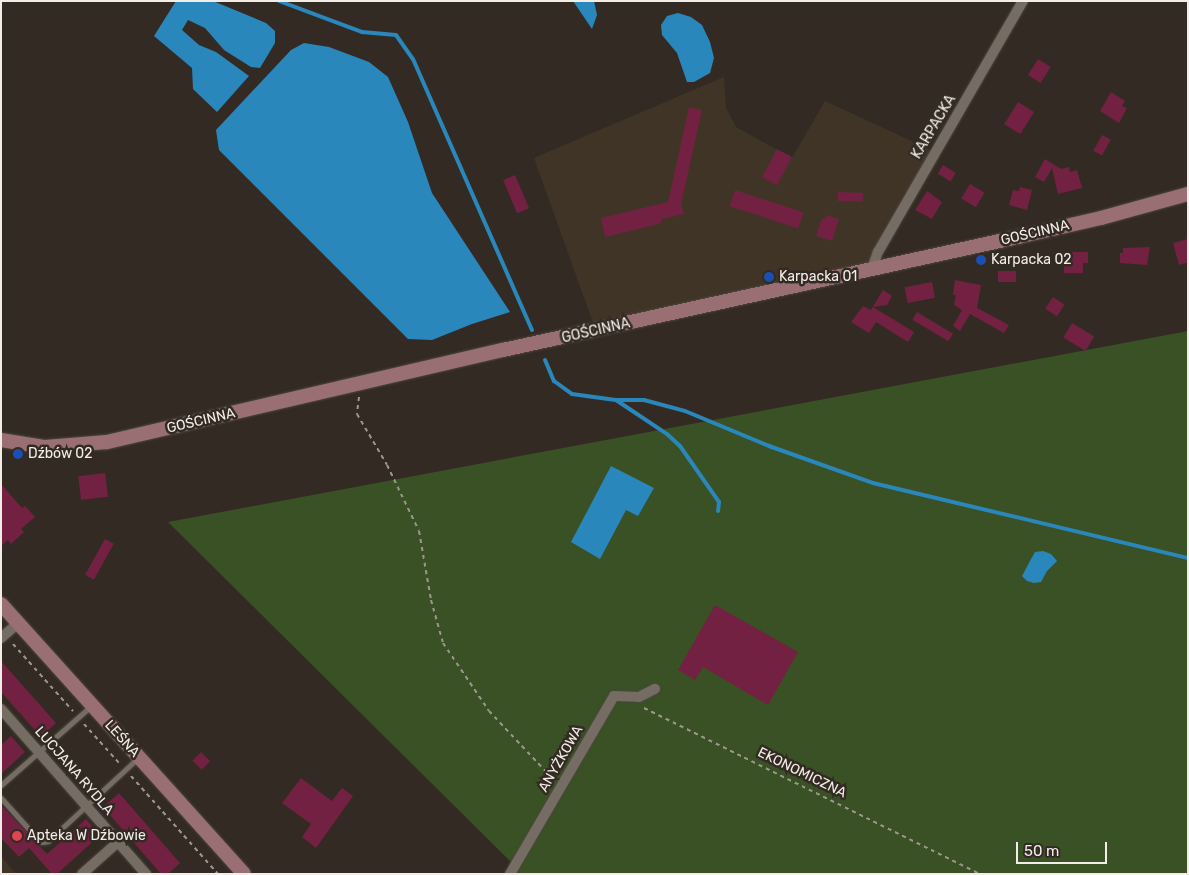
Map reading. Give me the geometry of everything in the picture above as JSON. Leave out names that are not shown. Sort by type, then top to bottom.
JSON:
[{"type":"main road","name":"GOŚCINNA","points":[[1,440],[45,447],[106,442],[1101,218],[1188,194]]},
{"type":"main road","name":"LEŚNA","points":[[1,604],[244,874]]},
{"type":"street","name":"KARPACKA","points":[[872,269],[878,252],[1022,1]]},
{"type":"street","points":[[3,636],[18,623]]},
{"type":"street","name":"ANYŻKOWA","points":[[510,874],[614,696],[639,697],[655,689]]},
{"type":"street","name":"LUCJANA RYDLA","points":[[1,709],[146,874]]},
{"type":"street","points":[[82,874],[118,842]]},
{"type":"lane","points":[[1,784],[92,706]]},
{"type":"lane","points":[[1,798],[42,842],[48,841],[138,757]]},
{"type":"path","points":[[360,385],[357,414],[387,465],[419,531],[431,600],[442,643],[490,711],[550,776]]},
{"type":"path","points":[[3,636],[79,717],[218,874]]},
{"type":"path","name":"EKONOMICZNA","points":[[643,707],[980,874]]},
{"type":"shaded area","points":[[724,77],[726,108],[736,127],[792,158],[825,101],[935,152],[872,269],[596,331],[534,158]]},
{"type":"shaded area","points":[[1,856],[16,874],[1,874]]},
{"type":"green space","points":[[1188,331],[1188,874],[515,874],[518,869],[168,522]]},
{"type":"water","points":[[176,1],[213,1],[266,23],[275,31],[275,43],[260,68],[251,67],[224,50],[205,28],[188,20],[182,30],[199,45],[216,52],[249,76],[217,112],[193,89],[192,68],[154,36]]},
{"type":"water","points":[[573,1],[594,1],[597,15],[592,29]]},
{"type":"water","points":[[678,13],[691,17],[702,25],[710,42],[714,58],[710,73],[694,82],[687,82],[677,53],[662,35],[661,25],[667,16]]},
{"type":"water","points":[[304,43],[329,47],[369,62],[388,77],[408,122],[432,193],[510,312],[472,324],[432,340],[408,339],[219,150],[216,130],[291,50]]},
{"type":"water","points":[[611,466],[654,488],[638,516],[626,510],[600,559],[571,542]]},
{"type":"water","points":[[1043,551],[1051,554],[1057,561],[1047,571],[1041,582],[1027,581],[1022,576],[1030,561],[1035,552]]},
{"type":"building","points":[[1038,59],[1051,67],[1041,83],[1028,75]]},
{"type":"building","points":[[1111,92],[1125,101],[1122,106],[1127,108],[1119,123],[1100,111]]},
{"type":"building","points":[[1018,102],[1034,112],[1020,134],[1004,124]]},
{"type":"building","points":[[689,107],[702,110],[681,205],[684,214],[661,219],[662,223],[605,237],[601,218],[668,202]]},
{"type":"building","points":[[1102,135],[1111,140],[1102,156],[1093,151]]},
{"type":"building","points":[[777,149],[792,157],[777,185],[762,177]]},
{"type":"building","points":[[1045,159],[1061,169],[1069,167],[1070,172],[1077,170],[1082,188],[1058,194],[1052,168],[1044,182],[1035,177]]},
{"type":"building","points":[[943,165],[956,173],[950,181],[938,173]]},
{"type":"building","points":[[515,175],[529,208],[517,213],[503,180]]},
{"type":"building","points":[[970,184],[985,193],[976,207],[961,199]]},
{"type":"building","points":[[1020,187],[1032,190],[1027,210],[1009,205],[1013,190],[1019,191]]},
{"type":"building","points":[[735,190],[803,212],[798,228],[730,206]]},
{"type":"building","points":[[927,191],[942,202],[932,219],[915,210]]},
{"type":"building","points":[[838,192],[863,193],[863,202],[838,201]]},
{"type":"building","points":[[826,215],[839,219],[832,241],[816,236],[822,218],[825,219]]},
{"type":"building","points":[[1188,239],[1188,262],[1179,265],[1173,243]]},
{"type":"building","points":[[1150,247],[1147,265],[1120,263],[1120,253],[1123,253],[1123,248]]},
{"type":"building","points":[[1064,252],[1088,252],[1088,263],[1083,263],[1083,273],[1064,273]]},
{"type":"building","points":[[998,271],[1016,271],[1016,282],[998,282]]},
{"type":"building","points":[[955,280],[981,285],[977,308],[1009,325],[1004,333],[970,314],[960,331],[953,326],[962,310],[954,305],[956,295],[953,295]]},
{"type":"building","points":[[932,282],[935,298],[908,303],[905,287]]},
{"type":"building","points":[[883,290],[892,296],[887,305],[873,307],[914,332],[908,342],[876,322],[869,333],[851,322],[863,306],[871,310]]},
{"type":"building","points":[[1053,297],[1065,305],[1057,316],[1045,309]]},
{"type":"building","points":[[917,312],[953,334],[948,341],[912,320]]},
{"type":"building","points":[[1072,323],[1094,336],[1086,351],[1063,338]]},
{"type":"building","points":[[105,473],[108,497],[81,500],[78,476]]},
{"type":"building","points":[[1,484],[22,508],[25,506],[35,517],[21,529],[24,532],[11,544],[8,540],[1,546]]},
{"type":"building","points":[[105,539],[114,544],[94,580],[85,575]]},
{"type":"building","points":[[715,605],[798,652],[768,705],[703,667],[695,680],[678,670]]},
{"type":"building","points":[[1,661],[56,723],[41,737],[1,692]]},
{"type":"building","points":[[11,736],[25,752],[1,774],[1,745]]},
{"type":"building","points":[[201,752],[210,761],[202,770],[193,760]]},
{"type":"building","points":[[301,778],[332,801],[342,788],[353,796],[316,848],[302,837],[311,824],[282,803]]},
{"type":"building","points":[[119,793],[180,863],[168,874],[161,874],[103,807]]},
{"type":"building","points":[[1,805],[47,854],[86,819],[100,835],[57,874],[52,874],[29,848],[19,857],[1,838]]},
{"type":"waterway","points":[[279,1],[362,32],[396,35],[413,59],[532,330]]},
{"type":"waterway","points":[[545,360],[554,381],[572,394],[616,400],[644,400],[685,411],[769,446],[873,483],[1188,558]]},
{"type":"waterway","points":[[616,400],[667,434],[680,446],[719,502],[718,511]]},
{"type":"place","name":"Karpacka 02","points":[[981,260]]},
{"type":"place","name":"Karpacka 01","points":[[769,277]]},
{"type":"place","name":"Dźbów 02","points":[[18,454]]},
{"type":"place","name":"Apteka W Dźbowie","points":[[17,836]]}]
